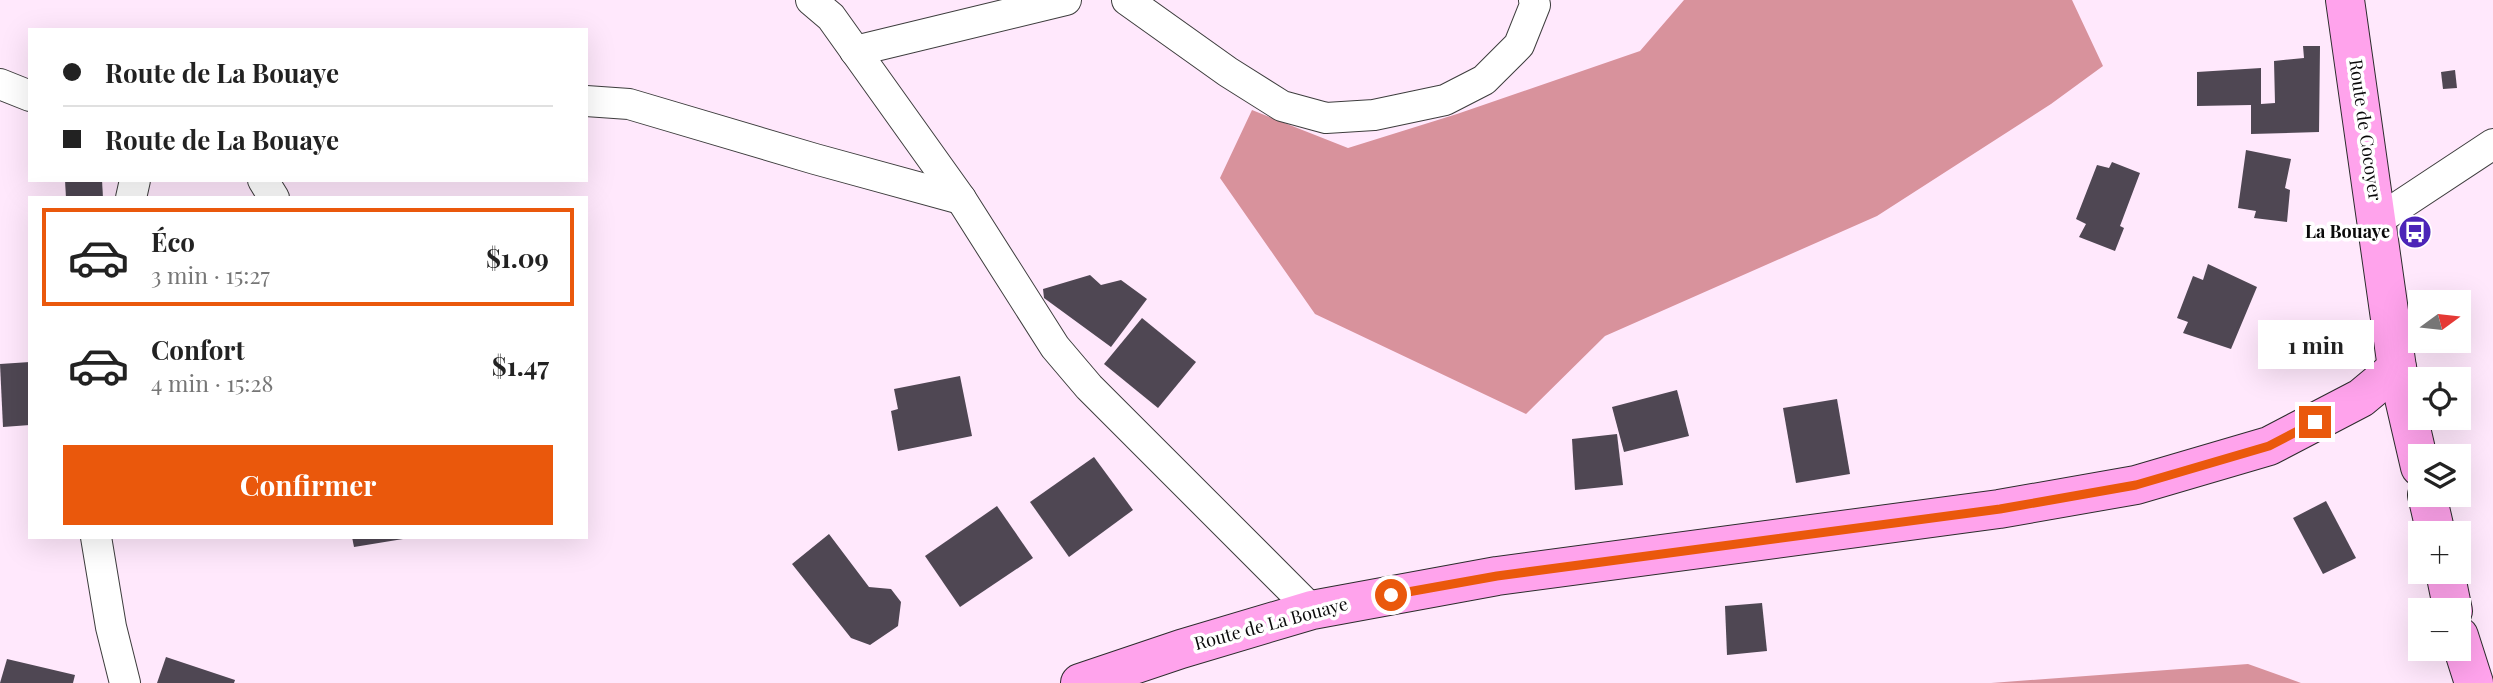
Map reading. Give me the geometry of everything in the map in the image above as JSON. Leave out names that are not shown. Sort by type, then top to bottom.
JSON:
[{"type":"main road","name":"Route de Cocoyer","points":[[2345,0],[2397,368],[2415,444]]},
{"type":"main road","name":"Route de La Bouaye","points":[[1080,683],[1181,649],[1312,610],[1497,576],[2000,509],[2136,485],[2269,446],[2361,398],[2397,368]]},
{"type":"main road","points":[[2467,661],[2474,683]]},
{"type":"street","points":[[811,0],[831,18],[961,199],[1055,348],[1089,387],[1312,610]]},
{"type":"street","points":[[855,51],[1066,0]]},
{"type":"street","points":[[1127,0],[1228,72],[1282,106],[1326,118],[1374,115],[1445,100],[1485,80],[1519,45],[1535,5],[1534,0]]},
{"type":"street","points":[[0,84],[28,95]]},
{"type":"street","points":[[588,101],[629,104],[961,199]]},
{"type":"street","points":[[2378,219],[2493,144]]},
{"type":"street","points":[[96,539],[111,627],[125,683]]},
{"type":"shaded area","points":[[1684,0],[2072,0],[2103,66],[2051,104],[1877,216],[1605,336],[1526,414],[1315,314],[1220,178],[1252,110],[1348,148],[1640,51]]},
{"type":"shaded area","points":[[2248,664],[2301,683],[1991,683]]},
{"type":"building","points":[[2303,46],[2320,46],[2319,132],[2251,134],[2251,105],[2197,106],[2197,72],[2261,68],[2261,104],[2275,103],[2274,61],[2304,58]]},
{"type":"building","points":[[2455,70],[2457,88],[2443,89],[2441,72]]},
{"type":"building","points":[[2246,150],[2291,159],[2285,188],[2290,190],[2287,222],[2254,218],[2256,211],[2238,208]]},
{"type":"building","points":[[2112,162],[2140,173],[2120,226],[2124,228],[2115,251],[2079,237],[2086,224],[2076,219],[2097,165],[2109,168]]},
{"type":"building","points":[[65,182],[102,182],[103,196],[66,196]]},
{"type":"building","points":[[2208,264],[2257,287],[2231,349],[2183,333],[2188,322],[2177,318],[2193,276],[2203,280]]},
{"type":"building","points":[[1090,275],[1101,285],[1121,280],[1147,299],[1111,347],[1044,298],[1043,289]]},
{"type":"building","points":[[1142,318],[1196,362],[1158,408],[1104,364]]},
{"type":"building","points":[[28,362],[28,425],[3,427],[0,364]]},
{"type":"building","points":[[960,376],[972,436],[898,451],[891,411],[898,409],[894,389]]},
{"type":"building","points":[[1677,390],[1689,436],[1624,452],[1612,407]]},
{"type":"building","points":[[1837,399],[1850,474],[1796,483],[1783,408]]},
{"type":"building","points":[[1617,434],[1623,485],[1575,490],[1572,439]]},
{"type":"building","points":[[1094,457],[1133,510],[1069,557],[1030,502]]},
{"type":"building","points":[[2326,501],[2356,558],[2323,574],[2293,518]]},
{"type":"building","points":[[997,506],[1033,558],[960,607],[925,556]]},
{"type":"building","points":[[829,534],[869,587],[891,589],[901,602],[898,626],[870,645],[851,638],[792,564]]},
{"type":"building","points":[[352,539],[403,539],[354,547]]},
{"type":"building","points":[[1762,603],[1767,651],[1727,655],[1725,606]]},
{"type":"building","points":[[166,657],[235,680],[234,683],[157,683]]},
{"type":"building","points":[[7,659],[75,675],[73,683],[0,683]]},
{"type":"place","name":"La Bouaye","points":[[2415,232]]},
{"type":"route","points":[[1391,595],[1497,576],[2000,509],[2136,485],[2269,446],[2315,422]]}]
